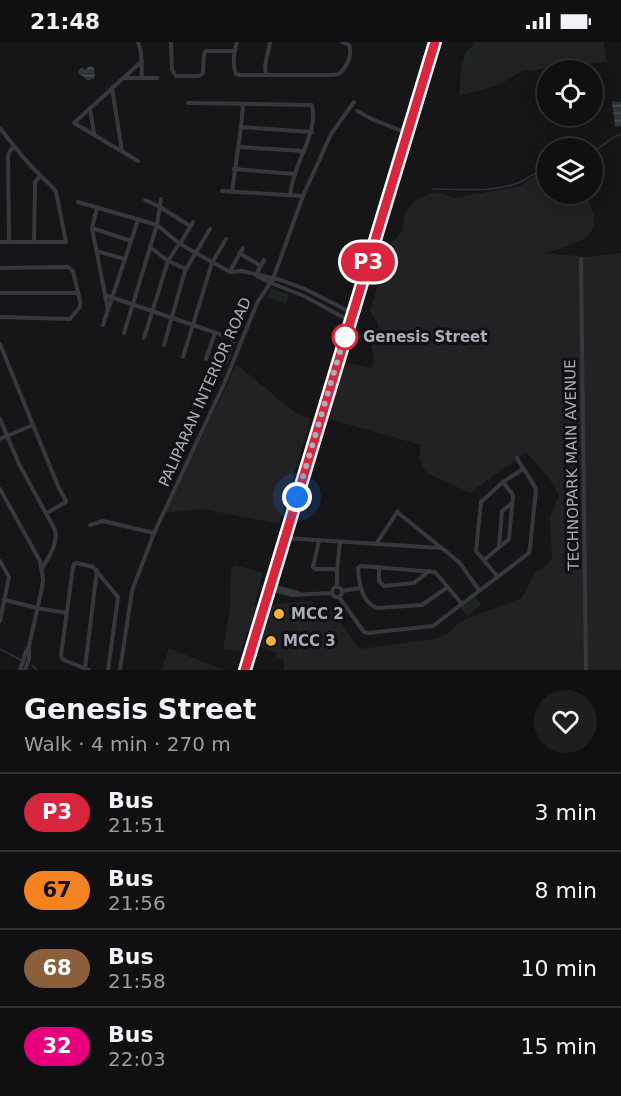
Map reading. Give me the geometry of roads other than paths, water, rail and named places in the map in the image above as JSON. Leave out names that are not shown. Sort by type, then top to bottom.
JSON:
[{"type":"main road","points":[[245,670],[435,42]]},
{"type":"street","points":[[138,42],[141,52],[142,78]]},
{"type":"street","points":[[171,42],[172,70],[176,76],[199,76],[202,73],[206,51],[235,51]]},
{"type":"street","points":[[237,42],[234,69],[236,74],[240,75],[339,74],[343,71],[351,52],[349,45],[342,42]]},
{"type":"street","points":[[266,75],[265,66],[270,42]]},
{"type":"street","points":[[138,161],[74,123],[141,61]]},
{"type":"street","points":[[123,78],[158,78]]},
{"type":"street","points":[[112,88],[122,152]]},
{"type":"street","name":"PALIPARAN INTERIOR ROAD","points":[[120,670],[132,591],[154,533],[224,384],[257,303],[272,281],[303,196],[331,134],[354,102]]},
{"type":"street","points":[[188,104],[312,105],[312,132],[295,174],[290,195]]},
{"type":"street","points":[[232,192],[243,105]]},
{"type":"street","points":[[90,108],[94,135]]},
{"type":"street","points":[[357,111],[407,133]]},
{"type":"street","points":[[241,127],[312,132]]},
{"type":"street","points":[[0,128],[14,147],[56,192],[66,242],[0,242]]},
{"type":"street","points":[[9,242],[8,155],[14,147]]},
{"type":"street","points":[[239,147],[304,151]]},
{"type":"street","points":[[234,169],[295,174]]},
{"type":"street","points":[[34,242],[35,182],[40,176]]},
{"type":"street","points":[[222,191],[303,196]]},
{"type":"street","points":[[123,333],[157,225],[161,198]]},
{"type":"street","points":[[144,338],[168,261],[192,224],[145,200]]},
{"type":"street","points":[[78,202],[157,225],[178,246],[230,272],[242,271],[272,281],[350,321]]},
{"type":"street","points":[[97,208],[92,228],[108,310]]},
{"type":"street","points":[[103,325],[138,220]]},
{"type":"street","points":[[92,228],[131,241]]},
{"type":"street","points":[[164,345],[186,269],[210,229]]},
{"type":"street","points":[[183,357],[212,263],[226,238]]},
{"type":"street","points":[[150,247],[168,261],[186,269]]},
{"type":"street","points":[[230,272],[243,248]]},
{"type":"street","points":[[96,251],[125,259]]},
{"type":"street","points":[[239,254],[261,266]]},
{"type":"street","name":"TECHNOPARK MAIN AVENUE","points":[[581,259],[586,670]]},
{"type":"street","points":[[256,275],[264,260]]},
{"type":"street","points":[[0,268],[68,267],[73,271],[80,307],[70,319],[0,317]]},
{"type":"street","points":[[272,281],[305,289],[352,314]]},
{"type":"street","points":[[0,292],[78,293]]},
{"type":"street","points":[[105,296],[234,339],[226,362]]},
{"type":"street","points":[[321,305],[325,299]]},
{"type":"street","points":[[206,359],[214,333]]},
{"type":"street","points":[[0,344],[66,501],[46,513]]},
{"type":"street","points":[[0,419],[19,464],[55,530],[53,550],[41,569]]},
{"type":"street","points":[[0,439],[33,425]]},
{"type":"street","points":[[332,592],[334,596],[339,597],[364,632],[433,626],[525,556],[530,548],[536,490],[517,458]]},
{"type":"street","points":[[498,577],[476,551],[481,502],[523,469]]},
{"type":"street","points":[[484,560],[509,539],[513,495],[503,483]]},
{"type":"street","points":[[0,489],[40,561],[43,579],[29,646],[29,658],[25,667],[20,670]]},
{"type":"street","points":[[499,546],[502,511],[512,504]]},
{"type":"street","points":[[376,544],[398,511],[459,562],[479,590]]},
{"type":"street","points":[[90,525],[103,520],[154,533]]},
{"type":"street","points":[[285,538],[441,548]]},
{"type":"street","points":[[319,541],[313,567],[315,569],[337,569]]},
{"type":"street","points":[[337,587],[340,542]]},
{"type":"street","points":[[0,561],[2,569],[9,577],[0,621]]},
{"type":"street","points":[[97,569],[87,669],[64,660],[61,655],[74,564],[93,567],[97,569],[118,597],[108,670]]},
{"type":"street","points":[[448,587],[422,605],[377,608],[369,604],[360,588],[358,568],[359,566],[379,567],[435,572],[448,587],[462,604]]},
{"type":"street","points":[[379,567],[379,581],[384,586],[414,583],[430,571]]},
{"type":"street","points":[[270,588],[292,595],[332,592],[337,587]]},
{"type":"street","points":[[337,587],[342,591],[360,588]]},
{"type":"street","points":[[339,597],[342,591]]},
{"type":"street","points":[[5,600],[67,613]]},
{"type":"waterway","points":[[603,145],[621,134]]},
{"type":"waterway","points":[[432,189],[497,188],[518,183],[537,173]]},
{"type":"waterway","points":[[0,649],[21,660]]},
{"type":"waterway","points":[[32,665],[37,670]]},
{"type":"place","name":"Genesis Street","points":[[345,337]]},
{"type":"place","name":"MCC 2","points":[[279,614]]},
{"type":"place","name":"MCC 3","points":[[271,641]]}]
